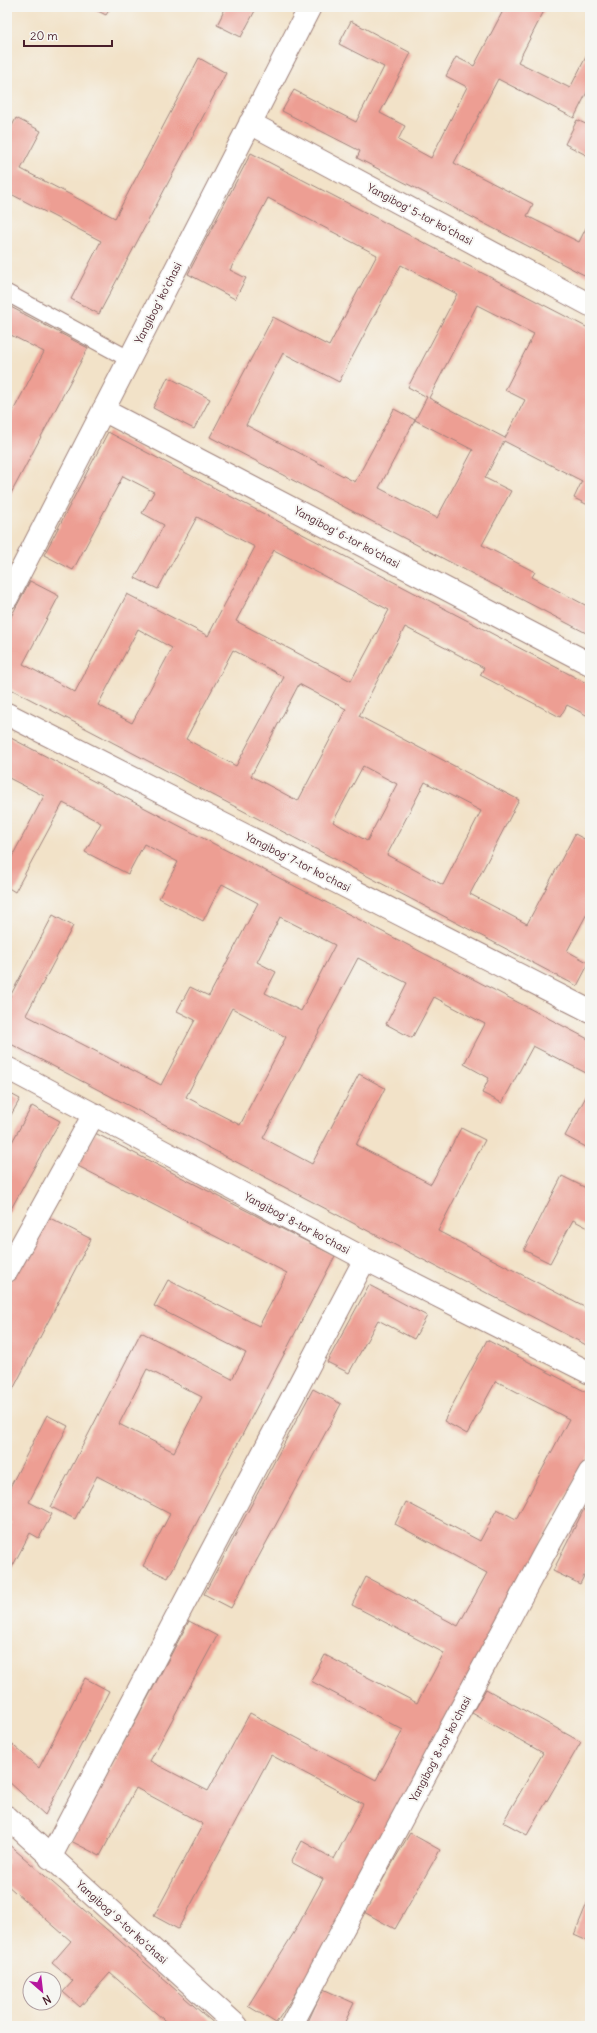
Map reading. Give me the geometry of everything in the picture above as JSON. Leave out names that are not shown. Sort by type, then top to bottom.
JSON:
[{"type":"street","name":"Yangibogʻ koʻchasi","points":[[7,598],[310,7]]},
{"type":"street","name":"Yangibogʻ 5-tor koʻchasi","points":[[250,123],[590,305]]},
{"type":"street","name":"Yangibogʻ 6-tor koʻchasi","points":[[103,410],[590,664]]},
{"type":"street","name":"Yangibogʻ 7-tor koʻchasi","points":[[7,714],[590,1011]]},
{"type":"street","name":"Yangibogʻ 8-tor koʻchasi","points":[[7,1068],[365,1259],[590,1373]]},
{"type":"street","points":[[7,1271],[94,1114]]},
{"type":"street","points":[[50,1858],[365,1259]]},
{"type":"street","name":"Yangibogʻ 8-tor koʻchasi","points":[[291,2026],[590,1472]]},
{"type":"street","name":"Yangibogʻ 9-tor koʻchasi","points":[[7,1817],[50,1858],[237,2026]]},
{"type":"lane","points":[[7,293],[129,359]]},
{"type":"building","points":[[90,7],[111,7],[106,15]]},
{"type":"building","points":[[226,7],[257,7],[241,37],[217,25]]},
{"type":"building","points":[[505,7],[546,7],[518,62],[570,88],[590,49],[590,86],[574,118],[498,79],[454,163],[533,204],[527,216],[579,242],[590,220],[590,278],[357,158],[360,151],[282,111],[294,90],[356,122],[384,67],[339,44],[351,21],[411,53],[380,113],[405,126],[398,140],[431,158],[467,87],[446,76],[456,57],[474,66]]},
{"type":"building","points":[[199,58],[226,73],[99,314],[71,299],[101,241],[9,193],[7,196],[7,136],[16,118],[41,131],[21,169],[115,218]]},
{"type":"building","points":[[577,120],[590,126],[590,157],[565,144]]},
{"type":"building","points":[[251,153],[590,329],[590,506],[574,498],[582,481],[504,441],[485,478],[511,491],[482,545],[535,572],[532,577],[587,606],[590,600],[590,635],[210,437],[273,317],[329,346],[377,255],[268,198],[230,270],[246,278],[235,299],[188,274]],"holes":[[[401,265],[457,294],[408,387],[427,397],[415,420],[394,409],[355,482],[246,425],[283,353],[339,382]],[[477,305],[534,334],[505,390],[525,400],[505,438],[429,398]],[[415,420],[473,450],[437,518],[379,488]]]},
{"type":"building","points":[[7,305],[88,348],[7,501],[7,410],[12,413],[44,352],[7,333]]},
{"type":"building","points":[[168,377],[210,399],[194,429],[153,408]]},
{"type":"building","points":[[108,432],[590,685],[590,717],[567,705],[560,717],[480,675],[484,668],[405,627],[359,716],[519,800],[470,894],[527,924],[575,834],[590,842],[590,908],[567,951],[589,963],[577,986],[7,687],[7,624],[30,581],[59,596],[23,664],[75,692],[127,594],[208,636],[255,547],[197,517],[158,589],[135,578],[164,525],[142,513],[154,492],[123,476],[73,570],[44,555]],"holes":[[[274,550],[389,610],[351,681],[236,621]],[[138,629],[172,648],[132,723],[98,705]],[[233,650],[284,677],[236,766],[186,739]],[[299,684],[346,709],[298,801],[251,776]],[[363,766],[397,784],[367,841],[333,822]],[[425,782],[481,811],[443,885],[387,855]]]},
{"type":"building","points":[[7,736],[590,1040],[590,1075],[533,1046],[502,1103],[482,1093],[489,1078],[464,1064],[485,1024],[434,997],[412,1038],[386,1024],[407,983],[358,958],[263,1138],[312,1164],[359,1074],[385,1088],[356,1145],[431,1184],[461,1128],[485,1140],[438,1231],[590,1310],[590,1347],[7,1042],[7,1002],[53,915],[73,926],[26,1015],[161,1085],[195,1020],[177,1011],[190,987],[209,996],[258,903],[222,884],[203,921],[159,898],[178,862],[144,844],[128,874],[85,852],[101,823],[63,803],[15,892],[7,887],[7,866],[44,796],[7,777]],"holes":[[[280,917],[335,945],[301,1011],[265,993],[276,972],[257,962]],[[232,1008],[286,1037],[240,1125],[186,1097]]]},
{"type":"building","points":[[590,1089],[590,1140],[586,1147],[565,1136]]},
{"type":"building","points":[[7,1092],[20,1099],[7,1122]]},
{"type":"building","points":[[32,1106],[60,1121],[7,1216],[7,1151]]},
{"type":"building","points":[[95,1133],[335,1256],[168,1578],[143,1566],[170,1514],[97,1476],[75,1519],[51,1507],[141,1332],[232,1379],[246,1353],[154,1306],[168,1280],[259,1326],[287,1273],[78,1166]],"holes":[[[147,1369],[202,1397],[174,1452],[119,1424]]]},
{"type":"building","points":[[562,1176],[590,1190],[590,1229],[573,1220],[550,1263],[524,1250]]},
{"type":"building","points":[[44,1215],[91,1239],[9,1397],[7,1396],[7,1287]]},
{"type":"building","points":[[369,1285],[427,1316],[414,1339],[378,1320],[349,1373],[327,1362]]},
{"type":"building","points":[[487,1340],[590,1394],[590,1452],[325,1947],[276,2023],[248,2006],[295,1931],[323,1879],[291,1862],[302,1841],[334,1859],[363,1804],[271,1755],[178,1929],[154,1916],[203,1824],[136,1788],[100,1856],[71,1841],[189,1621],[217,1636],[150,1761],[208,1791],[250,1713],[376,1780],[403,1730],[311,1681],[325,1655],[417,1703],[444,1653],[352,1605],[366,1577],[458,1626],[487,1573],[395,1524],[406,1502],[480,1541],[497,1509],[516,1519],[569,1419],[496,1381],[467,1434],[444,1421]]},
{"type":"building","points":[[313,1389],[341,1404],[231,1608],[204,1594]]},
{"type":"building","points":[[47,1415],[68,1426],[29,1502],[52,1514],[39,1538],[30,1533],[7,1577],[7,1533],[12,1524],[7,1522],[7,1493]]},
{"type":"building","points":[[584,1509],[590,1512],[590,1564],[580,1584],[553,1571]]},
{"type":"building","points":[[85,1678],[109,1691],[45,1815],[7,1780],[7,1740],[39,1768]]},
{"type":"building","points":[[486,1689],[581,1742],[527,1835],[503,1822],[543,1753],[472,1713]]},
{"type":"building","points":[[410,1833],[440,1850],[395,1929],[364,1912]]},
{"type":"building","points":[[7,1843],[217,2026],[171,2026],[110,1973],[80,2007],[63,1992],[73,1981],[52,1963],[71,1941],[7,1885]]},
{"type":"building","points":[[590,1896],[590,1942],[574,1935]]},
{"type":"building","points":[[323,1989],[354,2003],[343,2026],[306,2026]]}]
